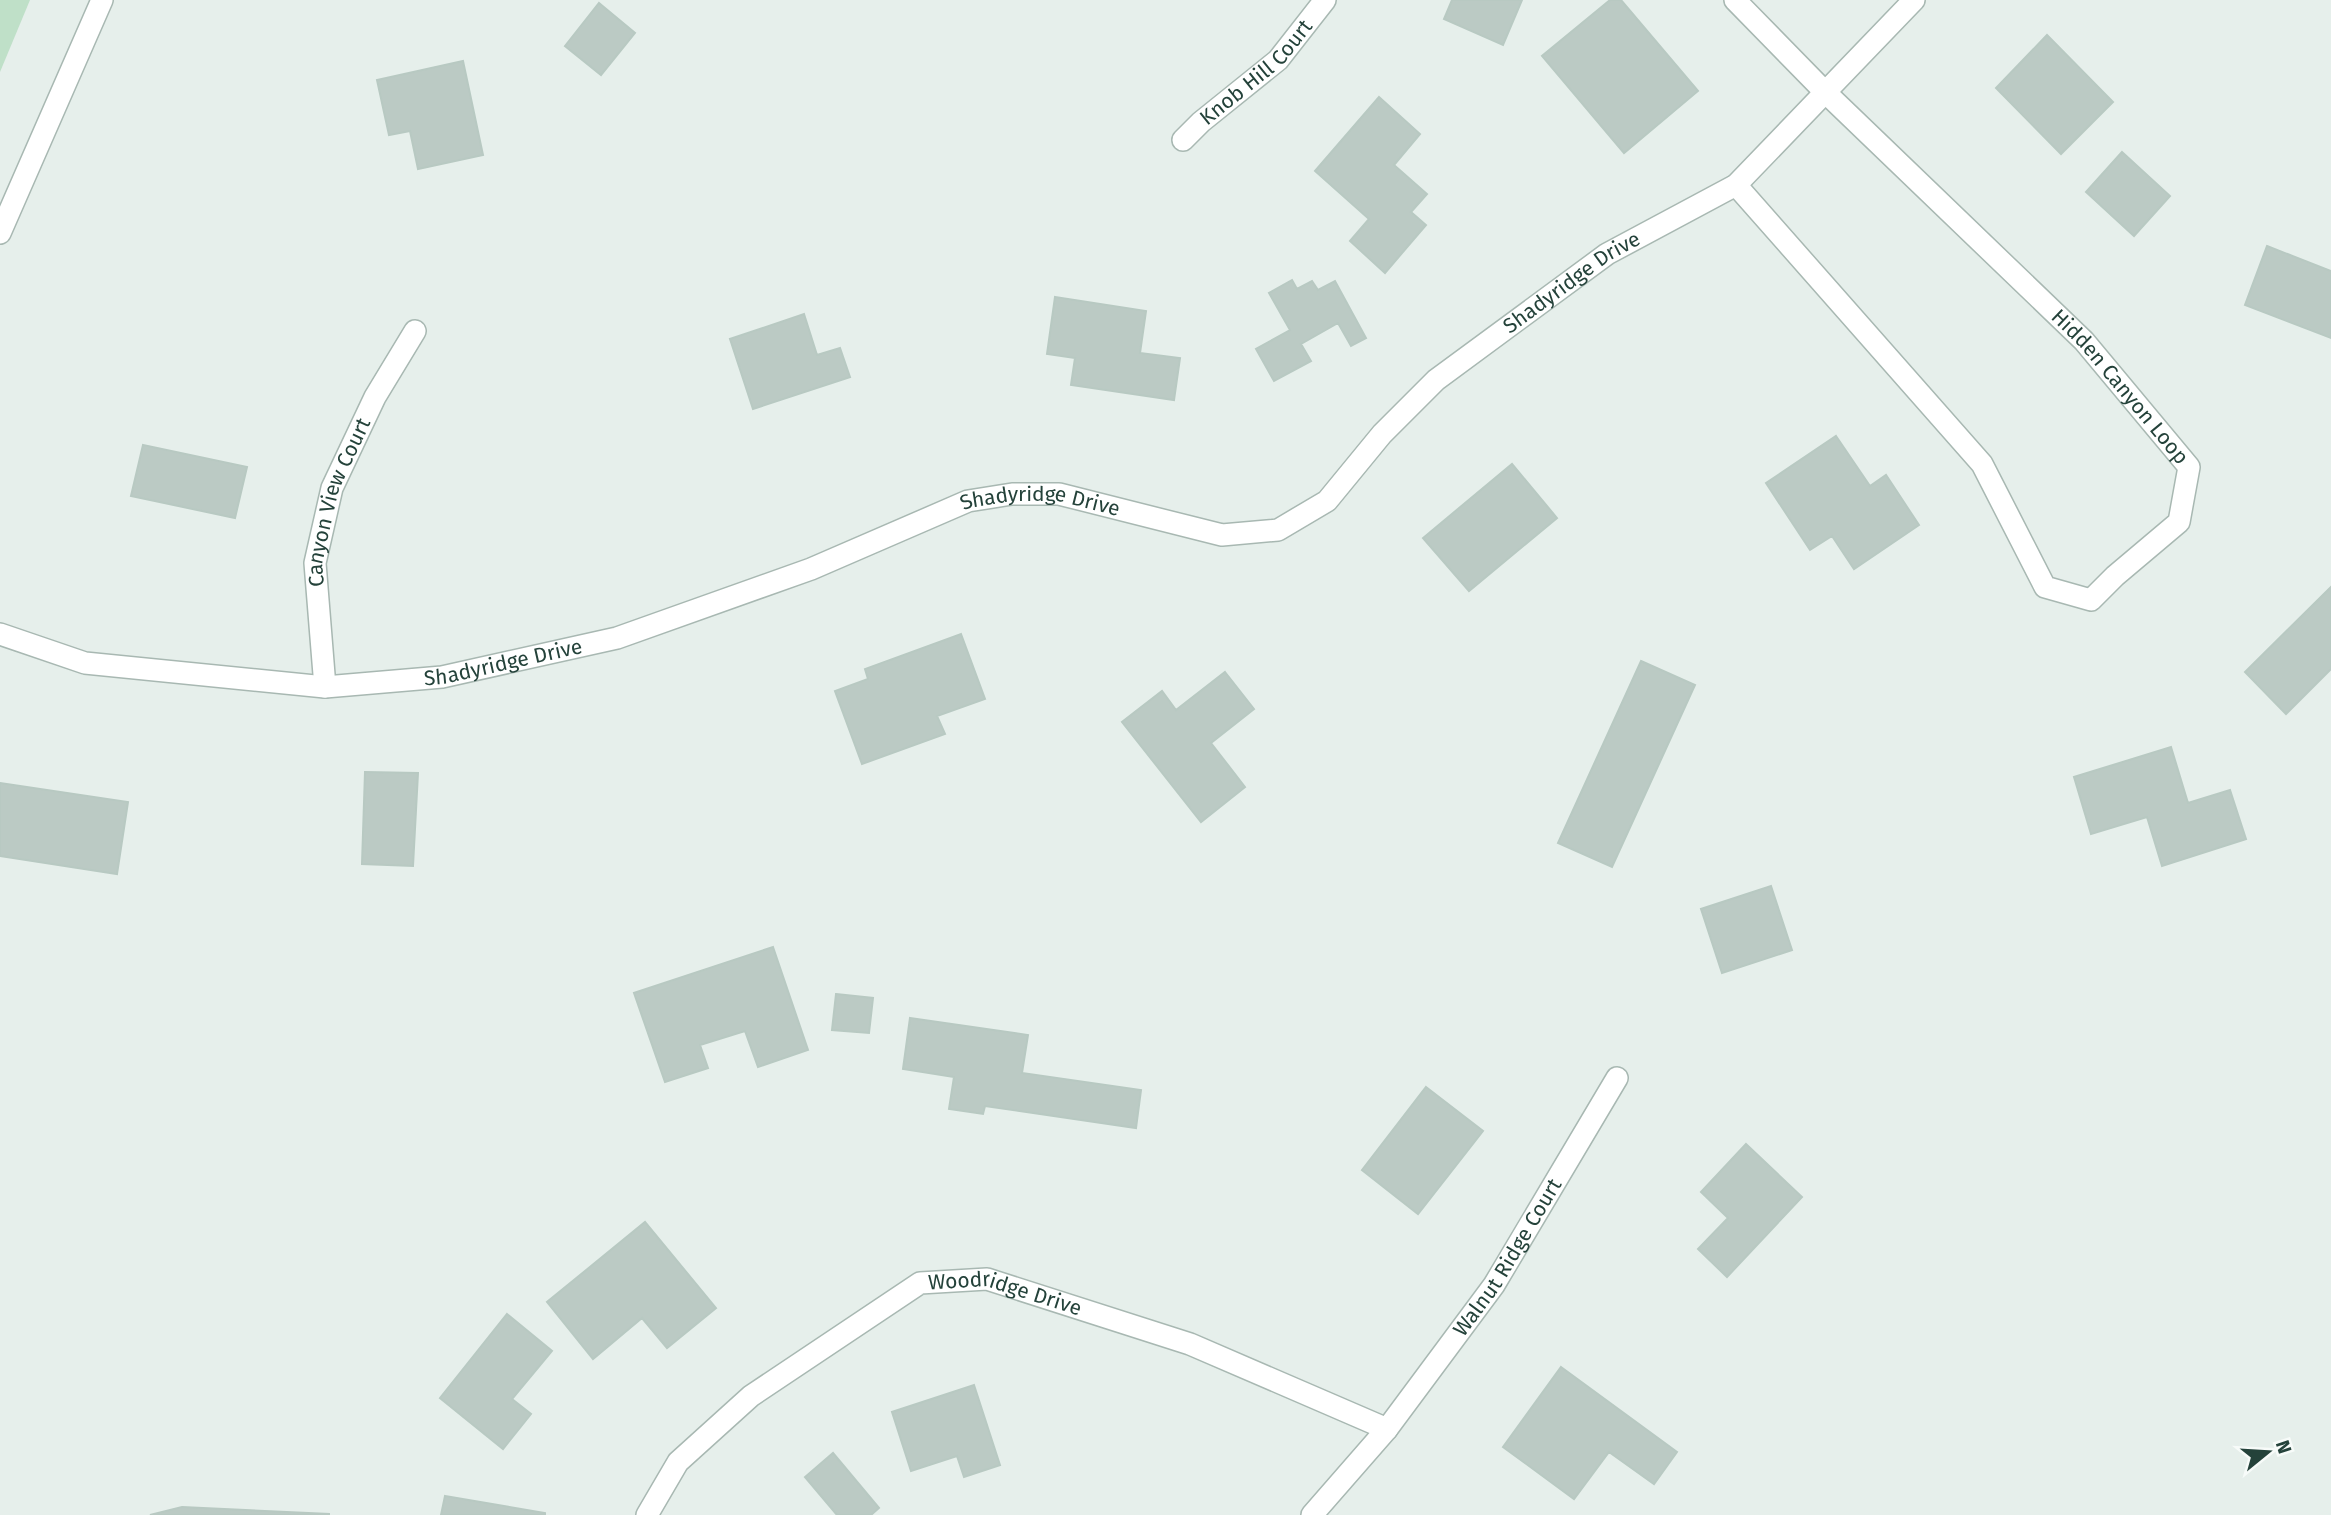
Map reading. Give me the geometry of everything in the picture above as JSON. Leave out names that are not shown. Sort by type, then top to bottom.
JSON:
[{"type":"street","points":[[0,233],[102,0]]},
{"type":"street","name":"Knob Hill Court","points":[[1183,140],[1201,122],[1278,60],[1325,0]]},
{"type":"street","points":[[1735,0],[1824,91]]},
{"type":"street","name":"Shadyridge Drive","points":[[0,634],[85,663],[325,688],[442,677],[617,638],[811,569],[968,501],[1012,494],[1059,494],[1222,535],[1278,530],[1327,501],[1382,434],[1436,380],[1607,254],[1736,185],[1914,0]]},
{"type":"street","name":"Hidden Canyon Loop","points":[[1736,185],[1982,464],[2045,587],[2091,600],[2179,522],[2189,467],[2180,456],[2084,341],[1824,91]]},
{"type":"street","name":"Canyon View Court","points":[[325,688],[316,563],[332,488],[375,397],[415,331]]},
{"type":"street","name":"Walnut Ridge Court","points":[[1312,1515],[1387,1429],[1494,1285],[1617,1077]]},
{"type":"street","name":"Woodridge Drive","points":[[647,1515],[678,1462],[751,1396],[920,1283],[988,1279],[1190,1344],[1387,1429]]},
{"type":"green space","points":[[0,0],[30,0],[0,72]]},
{"type":"building","points":[[1452,0],[1522,0],[1503,45],[1444,19]]},
{"type":"building","points":[[1610,0],[1621,0],[1698,91],[1624,153],[1542,56]]},
{"type":"building","points":[[599,3],[635,33],[601,75],[565,46]]},
{"type":"building","points":[[2047,35],[2113,102],[2061,154],[1996,88]]},
{"type":"building","points":[[463,61],[483,155],[418,169],[410,131],[389,135],[377,80]]},
{"type":"building","points":[[1379,97],[1420,134],[1394,165],[1427,194],[1411,212],[1426,225],[1385,273],[1350,241],[1369,219],[1315,171]]},
{"type":"building","points":[[2122,152],[2170,196],[2134,236],[2086,192]]},
{"type":"building","points":[[2267,246],[2331,271],[2331,338],[2245,305]]},
{"type":"building","points":[[1292,280],[1297,289],[1312,281],[1318,290],[1335,281],[1366,338],[1351,346],[1338,323],[1301,344],[1311,361],[1274,381],[1256,349],[1290,330],[1269,293]]},
{"type":"building","points":[[1055,297],[1146,311],[1140,353],[1180,358],[1174,400],[1071,385],[1075,358],[1047,354]]},
{"type":"building","points":[[804,314],[817,355],[840,348],[850,377],[753,409],[730,339]]},
{"type":"building","points":[[1836,436],[1870,486],[1886,475],[1919,525],[1854,569],[1832,536],[1810,550],[1766,483]]},
{"type":"building","points":[[143,445],[247,467],[235,518],[131,496]]},
{"type":"building","points":[[1512,464],[1557,518],[1469,591],[1423,538]]},
{"type":"building","points":[[2331,587],[2331,669],[2286,714],[2245,672]]},
{"type":"building","points":[[961,634],[985,699],[937,716],[945,734],[862,764],[835,691],[868,679],[865,669]]},
{"type":"building","points":[[1641,661],[1695,685],[1612,867],[1558,843]]},
{"type":"building","points":[[1225,672],[1254,709],[1211,743],[1245,787],[1201,822],[1122,722],[1162,691],[1176,710]]},
{"type":"building","points":[[2171,747],[2188,803],[2230,790],[2246,839],[2162,866],[2147,817],[2091,834],[2074,777]]},
{"type":"building","points":[[365,772],[418,773],[413,866],[362,864]]},
{"type":"building","points":[[0,783],[128,802],[117,874],[0,856]]},
{"type":"building","points":[[1771,886],[1792,950],[1722,973],[1701,909]]},
{"type":"building","points":[[773,947],[808,1050],[758,1067],[745,1031],[700,1045],[708,1068],[665,1082],[634,993]]},
{"type":"building","points":[[836,994],[873,998],[869,1033],[832,1030]]},
{"type":"building","points":[[910,1018],[1028,1035],[1022,1073],[1141,1090],[1136,1128],[985,1106],[983,1114],[949,1109],[954,1077],[903,1069]]},
{"type":"building","points":[[1426,1087],[1483,1131],[1418,1214],[1362,1170]]},
{"type":"building","points":[[1746,1144],[1802,1197],[1727,1277],[1698,1249],[1728,1218],[1701,1192]]},
{"type":"building","points":[[645,1222],[716,1308],[667,1348],[642,1318],[593,1359],[547,1302]]},
{"type":"building","points":[[507,1314],[552,1351],[512,1399],[531,1414],[503,1449],[440,1398]]},
{"type":"building","points":[[1561,1367],[1677,1452],[1654,1484],[1609,1452],[1574,1499],[1503,1447]]},
{"type":"building","points":[[974,1385],[1000,1465],[964,1477],[957,1456],[911,1471],[892,1412]]},
{"type":"building","points":[[833,1453],[879,1508],[871,1515],[837,1515],[805,1477]]},
{"type":"building","points":[[445,1496],[545,1513],[545,1515],[441,1515]]},
{"type":"building","points":[[182,1507],[329,1514],[329,1515],[150,1515]]}]
